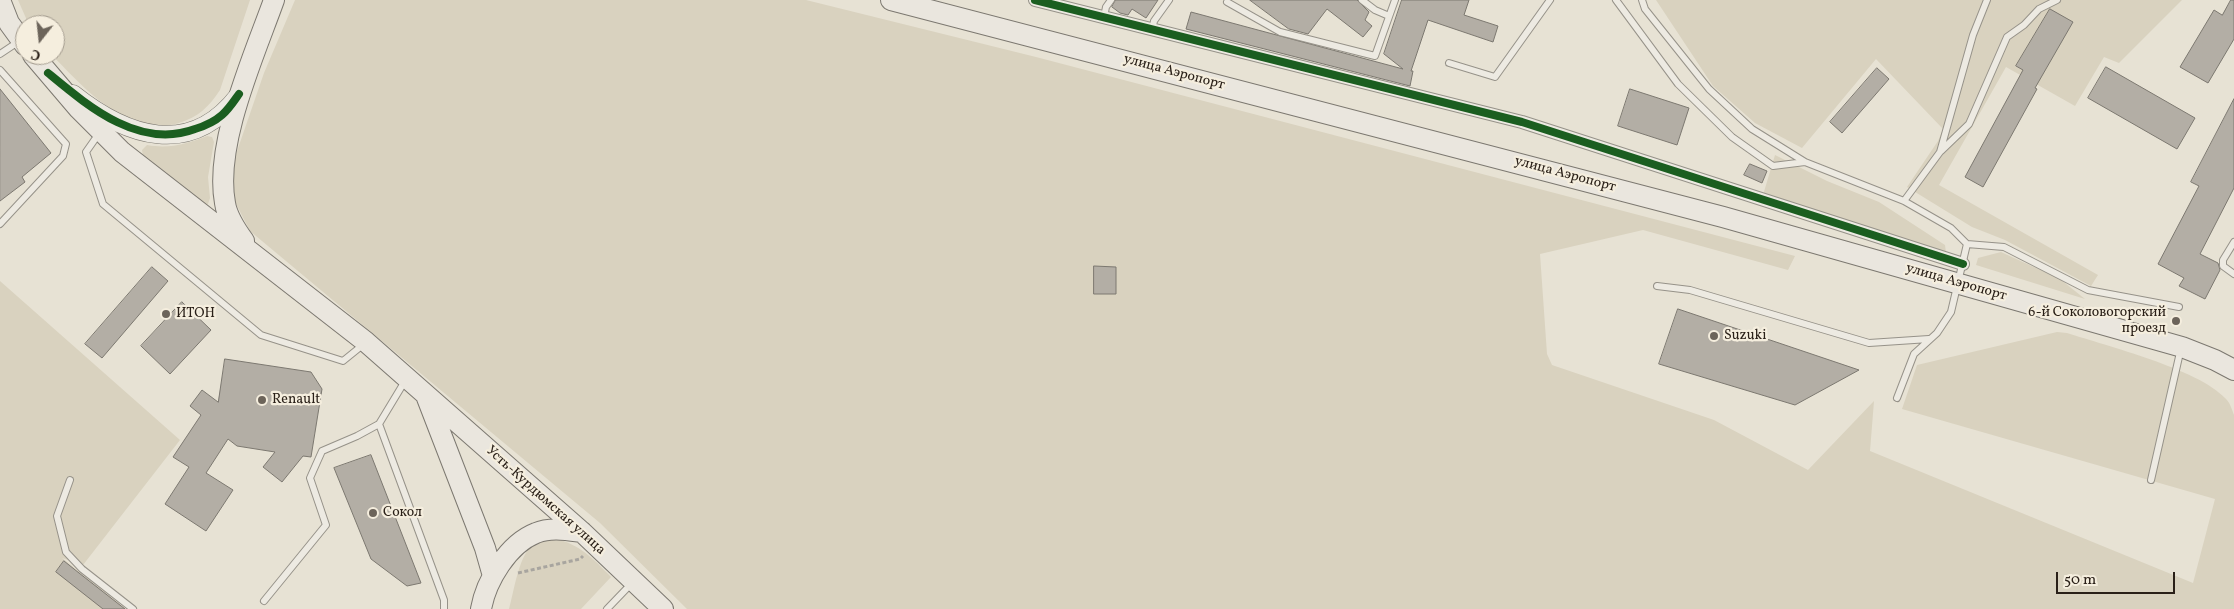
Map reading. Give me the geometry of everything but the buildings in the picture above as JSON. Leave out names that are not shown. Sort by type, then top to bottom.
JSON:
[{"type":"main road","name":"Усть-Курдюмская улица","points":[[0,0],[4,24],[15,35]]},
{"type":"main road","points":[[250,251],[234,226],[225,206],[222,184],[239,94],[274,0]]},
{"type":"main road","name":"улица Аэропорт","points":[[891,0],[1723,217],[2182,347],[2216,360],[2234,370]]},
{"type":"main road","name":"Усть-Курдюмская улица","points":[[41,65],[122,152],[366,342],[426,394],[584,542],[663,609]]},
{"type":"main road","name":"Усть-Курдюмская улица","points":[[426,394],[467,498],[493,576]]},
{"type":"main road","points":[[481,609],[493,576],[520,543],[536,532],[560,529],[584,542]]},
{"type":"street","points":[[1035,0],[1054,2],[1152,30],[1522,122],[1963,264]]},
{"type":"street","points":[[48,73],[84,103],[111,119],[136,131],[156,134],[185,133],[212,122],[222,115],[239,94]]},
{"type":"lane","points":[[1104,17],[1106,7],[1111,0]]},
{"type":"lane","points":[[1152,30],[1154,21],[1169,0]]},
{"type":"lane","points":[[1362,0],[1375,10],[1389,16]]},
{"type":"lane","points":[[1227,2],[1280,32],[1375,56],[1395,0]]},
{"type":"lane","points":[[1449,63],[1495,77],[1550,0]]},
{"type":"lane","points":[[1616,0],[1678,84],[1732,137],[1773,166],[1805,162]]},
{"type":"lane","points":[[1642,0],[1645,9],[1709,89],[1752,129],[1805,162],[1904,201],[1951,228],[1967,244],[2004,247],[2088,290],[2179,307]]},
{"type":"lane","points":[[1940,152],[1972,35],[1987,0]]},
{"type":"lane","points":[[1904,201],[1940,152],[1969,124],[2007,37],[2024,25],[2040,9],[2057,0]]},
{"type":"lane","points":[[0,54],[15,49]]},
{"type":"lane","points":[[0,70],[66,144],[63,156],[0,224]]},
{"type":"lane","points":[[101,131],[86,152],[104,204],[261,335],[344,361],[366,342]]},
{"type":"lane","points":[[2234,242],[2223,260],[2223,266],[2234,274]]},
{"type":"lane","points":[[1897,398],[1914,354],[1937,333],[1951,312],[1967,244]]},
{"type":"lane","points":[[1657,286],[1690,290],[1869,343],[1929,339]]},
{"type":"lane","points":[[2151,480],[2182,347]]},
{"type":"lane","points":[[264,600],[326,525],[310,478],[322,450],[357,436],[379,424],[407,378]]},
{"type":"lane","points":[[379,424],[444,600],[444,609]]},
{"type":"lane","points":[[70,480],[57,516],[66,552],[82,569],[134,609]]},
{"type":"lane","points":[[607,609],[632,582]]},
{"type":"path","points":[[518,573],[580,559],[584,542]]},
{"type":"shaded area","points":[[18,0],[250,0],[220,90],[216,96],[202,111],[192,118],[179,123],[160,126],[142,124],[108,107],[92,95],[62,65],[65,65],[65,15],[25,15]]},
{"type":"shaded area","points":[[295,0],[806,0],[1036,57],[1795,256],[1788,270],[1643,230],[1540,254],[1547,354],[1552,365],[1714,420],[1808,470],[1874,401],[1870,451],[2193,583],[2215,499],[1902,409],[1917,365],[2057,332],[2067,333],[2151,360],[2195,377],[2212,387],[2231,406],[2234,415],[2234,609],[687,609],[600,523],[250,231],[233,198],[231,179],[235,157],[264,73]]},
{"type":"shaded area","points":[[1656,0],[2182,0],[2119,63],[2104,57],[2075,106],[2006,67],[1939,185],[2098,275],[2091,286],[2005,240],[1972,227],[1907,187],[1938,141],[1943,129],[1876,59],[1802,148],[1755,123],[1713,86]]},
{"type":"shaded area","points":[[207,136],[212,137],[214,142],[208,177],[210,198],[208,204],[203,207],[143,156],[142,150],[147,145],[178,145]]},
{"type":"shaded area","points":[[1775,155],[1827,181],[1879,202],[1945,245],[1946,253],[1763,195]]},
{"type":"shaded area","points":[[2001,252],[2060,279],[2085,299],[1976,265],[1978,258]]},
{"type":"shaded area","points":[[0,281],[180,440],[83,565],[62,558],[126,609],[0,609]]},
{"type":"shaded area","points":[[555,538],[586,553],[611,577],[581,609],[509,609],[521,563],[529,548],[542,540]]},
{"type":"cycle path","points":[[1035,0],[1522,122],[1963,264]]},
{"type":"cycle path","points":[[48,73],[97,111],[134,129],[154,134],[174,134],[195,129],[216,120],[225,113],[239,94]]},
{"type":"place","name":"ИТОН","points":[[166,314]]},
{"type":"place","name":"6-й Соколовогорский проезд","points":[[2176,321]]},
{"type":"place","name":"Suzuki","points":[[1714,336]]},
{"type":"place","name":"Renault","points":[[262,400]]},
{"type":"place","name":"Сокол","points":[[373,513]]}]
